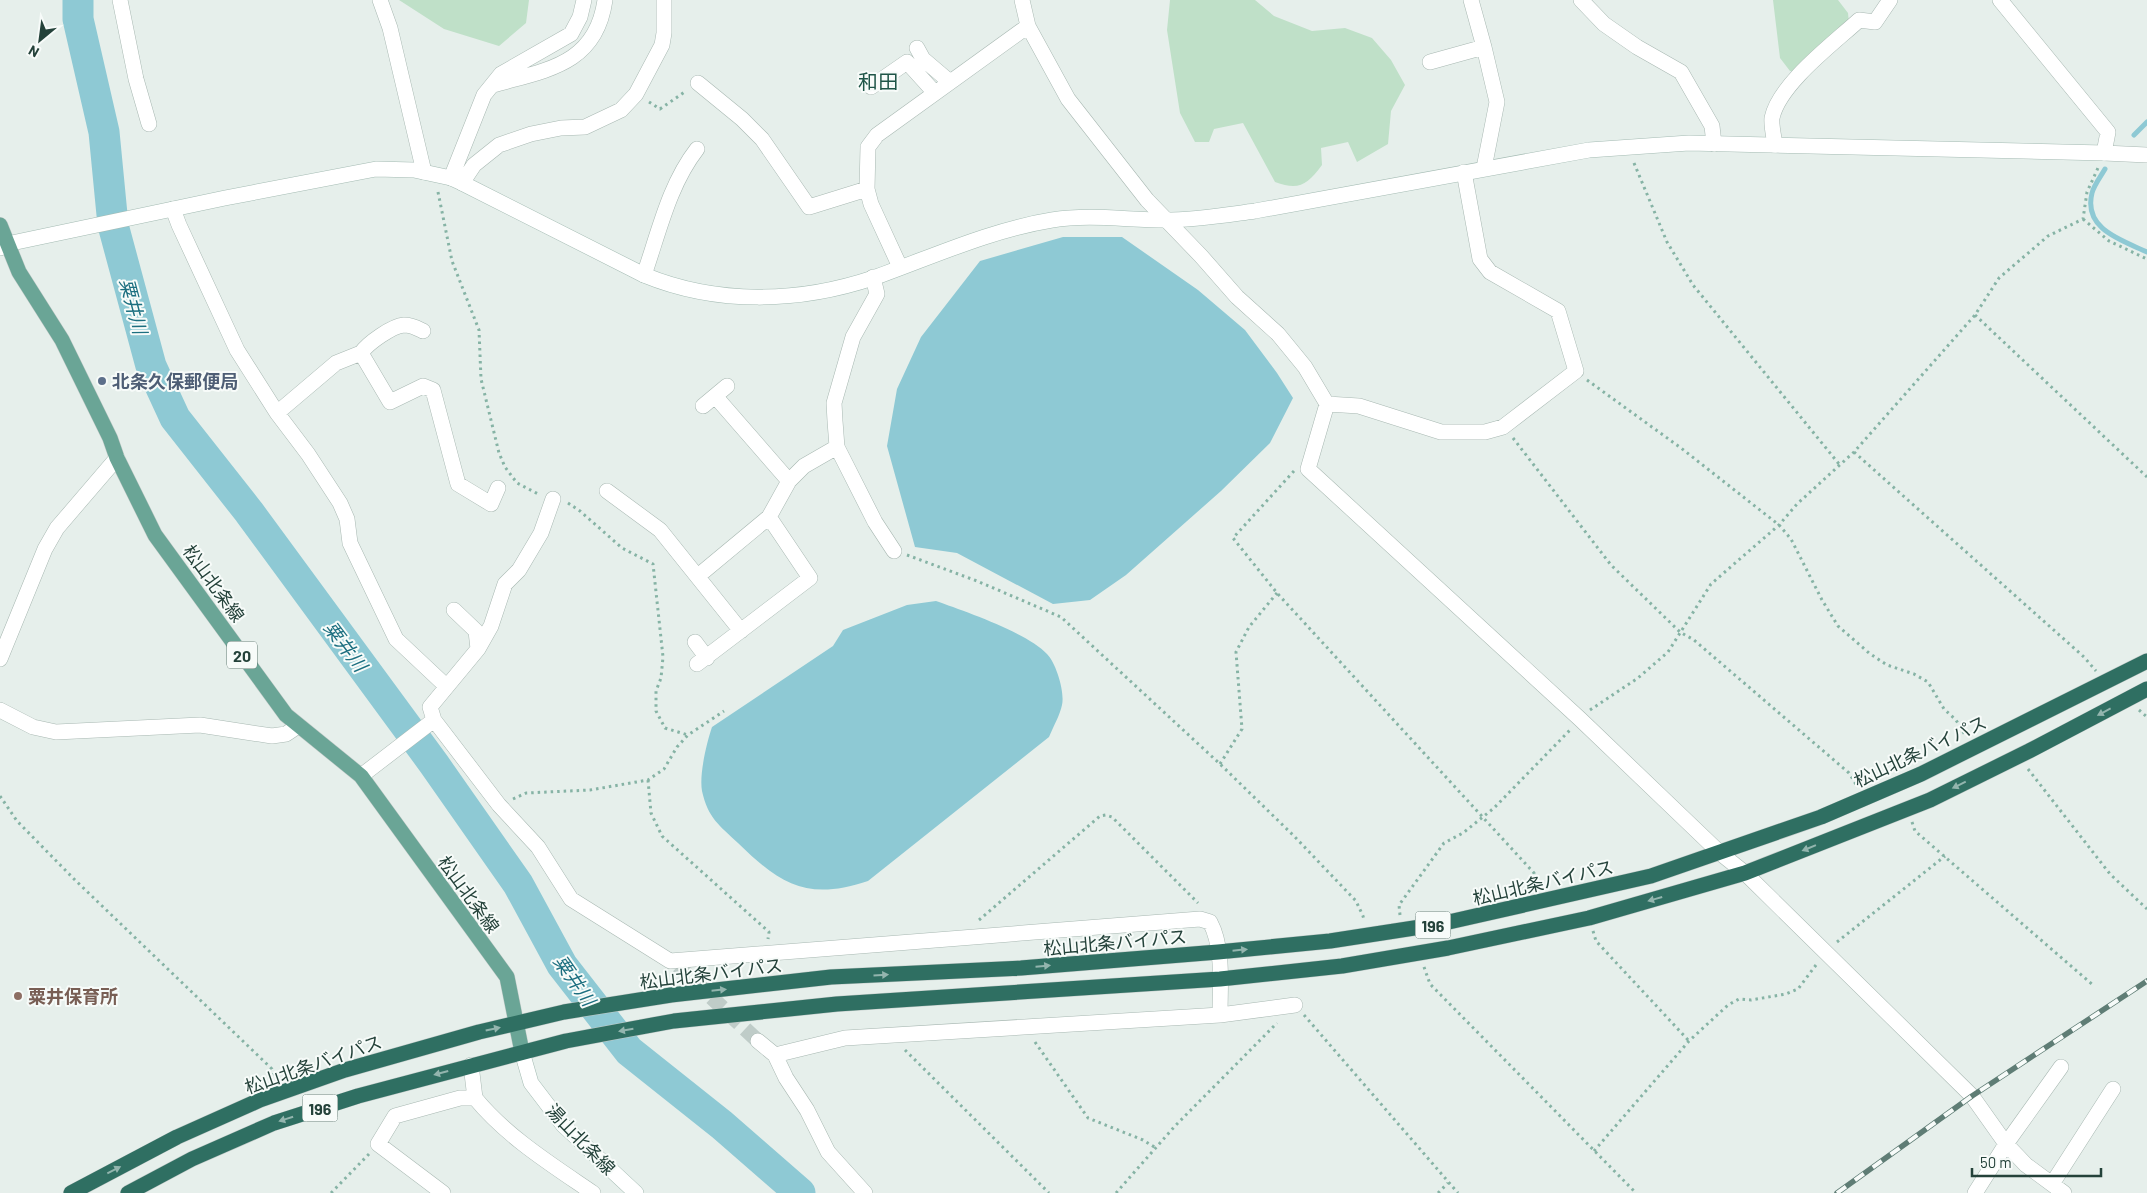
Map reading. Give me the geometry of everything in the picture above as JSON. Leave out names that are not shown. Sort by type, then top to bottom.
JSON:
[{"type":"highway","name":"松山北条バイパス","points":[[71,1193],[177,1137],[282,1093],[345,1070],[479,1032],[564,1012],[671,995],[831,977],[1021,968],[1218,952],[1364,936],[1542,901],[1652,876],[1821,816],[1921,774],[2147,661]]},
{"type":"highway","name":"196","points":[[128,1193],[192,1159],[274,1123],[358,1096],[566,1041],[674,1021],[837,1004],[1220,979],[1342,966],[1419,953],[1588,918],[1744,873],[1930,800],[2147,689]]},
{"type":"main road","name":"松山北条線","points":[[0,225],[3,246],[62,340],[110,438],[116,458],[155,534],[286,715],[361,776],[506,977],[522,1052]]},
{"type":"street","points":[[120,0],[136,79],[149,124]]},
{"type":"street","points":[[380,0],[390,28],[424,172]]},
{"type":"street","points":[[452,179],[484,95],[501,74],[571,34],[580,17],[584,0]]},
{"type":"street","points":[[492,85],[557,66],[581,52],[594,35],[603,18],[605,0]]},
{"type":"street","points":[[452,179],[474,165],[499,145],[531,134],[561,128],[585,126],[620,110],[636,94],[662,45],[664,0]]},
{"type":"street","points":[[1022,0],[1028,26],[1068,99],[1147,200],[1237,297],[1278,334],[1305,367],[1327,404],[1308,469],[1580,719],[1720,853],[1744,873],[1972,1096],[2006,1144],[2026,1165],[2058,1189],[2113,1090]]},
{"type":"street","points":[[1471,0],[1497,102],[1484,168]]},
{"type":"street","points":[[1581,0],[1604,24],[1637,47],[1681,72],[1712,126],[1714,144]]},
{"type":"street","points":[[1775,145],[1772,118],[1791,82],[1859,20],[1875,22],[1890,0]]},
{"type":"street","points":[[2000,0],[2108,132],[2104,153]]},
{"type":"street","points":[[900,267],[871,204],[867,190],[868,147],[877,135],[1028,26]]},
{"type":"street","points":[[1430,62],[1484,47]]},
{"type":"street","points":[[917,48],[927,64],[950,82]]},
{"type":"street","points":[[870,86],[907,62],[935,93]]},
{"type":"street","points":[[698,83],[742,119],[762,139],[809,208],[867,190]]},
{"type":"street","points":[[3,246],[376,168],[424,172],[452,179],[644,275],[669,285],[700,292],[747,298],[787,297],[824,291],[873,278],[990,235],[1022,226],[1055,220],[1208,218],[1589,150],[1689,143],[2147,155]]},
{"type":"street","points":[[644,275],[676,183],[686,164],[697,150]]},
{"type":"street","points":[[1327,404],[1359,406],[1441,432],[1485,432],[1503,426],[1576,371],[1558,311],[1490,272],[1480,259],[1464,172]]},
{"type":"street","points":[[173,209],[237,350],[277,413],[308,454],[340,503],[347,519],[350,543],[396,639],[446,686]]},
{"type":"street","points":[[873,278],[877,294],[853,336],[834,403],[837,447],[875,522],[894,550]]},
{"type":"street","points":[[277,413],[336,363],[361,353],[367,344],[402,325],[411,325],[423,330]]},
{"type":"street","points":[[361,353],[390,402],[423,386],[433,390],[458,484],[490,504],[498,488]]},
{"type":"street","points":[[703,406],[727,386]]},
{"type":"street","points":[[715,396],[789,481]]},
{"type":"street","points":[[698,576],[769,517],[789,481],[804,466],[837,447]]},
{"type":"street","points":[[0,659],[45,549],[57,528],[116,458]]},
{"type":"street","points":[[618,493],[660,530],[741,631]]},
{"type":"street","points":[[552,499],[542,533],[519,570],[505,584],[490,626],[478,649],[430,707],[432,721],[499,805],[538,846],[571,898],[674,963],[768,952],[959,936],[1200,919],[1210,922],[1215,932],[1220,979],[1220,1015]]},
{"type":"street","points":[[695,642],[702,661],[810,578],[769,517]]},
{"type":"street","points":[[454,610],[476,631],[478,649]]},
{"type":"street","points":[[0,710],[33,727],[56,732],[200,725],[272,736],[286,734],[298,726]]},
{"type":"street","points":[[361,776],[432,721]]},
{"type":"street","points":[[775,1055],[845,1038],[1220,1015],[1295,1005]]},
{"type":"street","points":[[758,1041],[775,1055],[786,1078],[807,1110],[828,1152],[865,1193]]},
{"type":"street","name":"湯山北条線","points":[[522,1052],[531,1083],[563,1126],[636,1193]]},
{"type":"street","points":[[471,1065],[475,1098],[488,1113],[513,1136],[593,1193]]},
{"type":"street","points":[[1975,1193],[2006,1144],[2061,1067]]},
{"type":"street","points":[[443,1193],[378,1144],[395,1116],[460,1098],[475,1098]]},
{"type":"path","points":[[636,94],[660,108],[698,83]]},
{"type":"path","points":[[1628,147],[1667,242],[1693,285],[1839,464]]},
{"type":"path","points":[[2083,219],[2087,192],[2104,153]]},
{"type":"path","points":[[452,179],[438,190],[452,260],[479,330],[481,378],[499,453],[505,467],[517,483],[538,495],[567,503],[580,511],[622,548],[653,564],[662,657],[661,678],[656,691],[656,711],[665,728],[688,735]]},
{"type":"path","points":[[2083,219],[2109,241],[2147,259]]},
{"type":"path","points":[[1401,930],[1399,905],[1444,844],[1463,833],[1494,808],[1580,719],[1638,678],[1668,652],[1711,584],[1780,525],[1797,504],[1854,452],[1975,315],[1999,278],[2048,236],[2083,219]]},
{"type":"path","points":[[1975,315],[2147,477]]},
{"type":"path","points":[[1576,371],[1603,393],[1681,448],[1780,525],[1791,539],[1822,600],[1838,626],[1869,654],[1887,665],[1914,674],[1928,682],[1944,709],[1956,720],[1974,748]]},
{"type":"path","points":[[1503,426],[1612,565],[1680,632],[1694,640],[1849,773],[1864,797]]},
{"type":"path","points":[[1854,452],[2084,658],[2106,682]]},
{"type":"path","points":[[1308,469],[1297,467],[1233,538],[1277,593],[1534,873],[1542,901]]},
{"type":"path","points":[[894,550],[977,581],[1061,617],[1220,764],[1294,836],[1356,901],[1363,916],[1364,936]]},
{"type":"path","points":[[1220,764],[1242,729],[1236,652],[1249,627],[1277,593]]},
{"type":"path","points":[[499,805],[526,793],[590,790],[648,780],[664,769],[688,735],[724,711]]},
{"type":"path","points":[[2019,756],[2110,874],[2147,909]]},
{"type":"path","points":[[648,780],[652,813],[662,836],[768,932],[768,952]]},
{"type":"path","points":[[0,796],[17,821],[75,880],[272,1069],[282,1093]]},
{"type":"path","points":[[1908,808],[1915,831],[2093,985]]},
{"type":"path","points":[[959,936],[1100,816],[1106,815],[1112,816],[1205,910],[1210,922]]},
{"type":"path","points":[[1594,1152],[1689,1041],[1728,1005],[1739,999],[1786,994],[1798,989],[1825,952],[1848,931],[1944,856]]},
{"type":"path","points":[[1588,918],[1596,941],[1689,1041]]},
{"type":"path","points":[[1419,953],[1430,984],[1636,1193]]},
{"type":"path","points":[[1116,1193],[1156,1148],[1295,1005],[1458,1193]]},
{"type":"path","points":[[1025,1028],[1088,1118],[1143,1140],[1156,1148]]},
{"type":"path","points":[[893,1036],[914,1061],[1049,1193]]},
{"type":"path","points":[[331,1193],[378,1144]]},
{"type":"path","points":[[1438,1193],[1448,1183]]},
{"type":"green space","points":[[399,0],[529,0],[526,23],[499,46],[444,29]]},
{"type":"green space","points":[[1170,0],[1255,0],[1274,16],[1312,31],[1345,28],[1372,38],[1391,60],[1405,85],[1391,111],[1388,144],[1357,162],[1348,142],[1321,148],[1322,165],[1317,172],[1307,182],[1290,186],[1275,182],[1243,123],[1214,129],[1209,142],[1195,142],[1180,113],[1167,30]]},
{"type":"green space","points":[[1773,0],[1838,0],[1848,13],[1850,33],[1804,72],[1790,71],[1780,58]]},
{"type":"water","points":[[1063,237],[1122,237],[1198,290],[1245,330],[1293,398],[1270,443],[1221,491],[1126,575],[1090,600],[1053,604],[957,553],[915,547],[887,446],[897,389],[921,337],[980,261]]},
{"type":"water","points":[[936,601],[1026,638],[1047,654],[1056,671],[1063,699],[1060,713],[1049,737],[868,881],[847,887],[812,889],[782,879],[753,858],[725,831],[707,808],[701,784],[706,749],[712,727],[833,646],[843,630],[907,605]]},
{"type":"waterway","name":"粟井川","points":[[78,0],[78,19],[104,132],[113,225],[151,366],[175,418],[249,512],[434,764],[518,884],[562,965],[629,1051],[722,1125],[800,1193]]},
{"type":"waterway","points":[[2134,135],[2147,122]]},
{"type":"waterway","points":[[2105,169],[2092,193],[2091,205],[2093,216],[2106,232],[2147,252]]},
{"type":"tunnel","points":[[678,966],[758,1041]]},
{"type":"railway","points":[[1837,1193],[1972,1096],[2147,981]]},
{"type":"place","name":"北条久保郵便局","points":[[102,381]]},
{"type":"place","name":"粟井保育所","points":[[18,996]]},
{"type":"district","name":"和田","points":[[878,81]]}]
